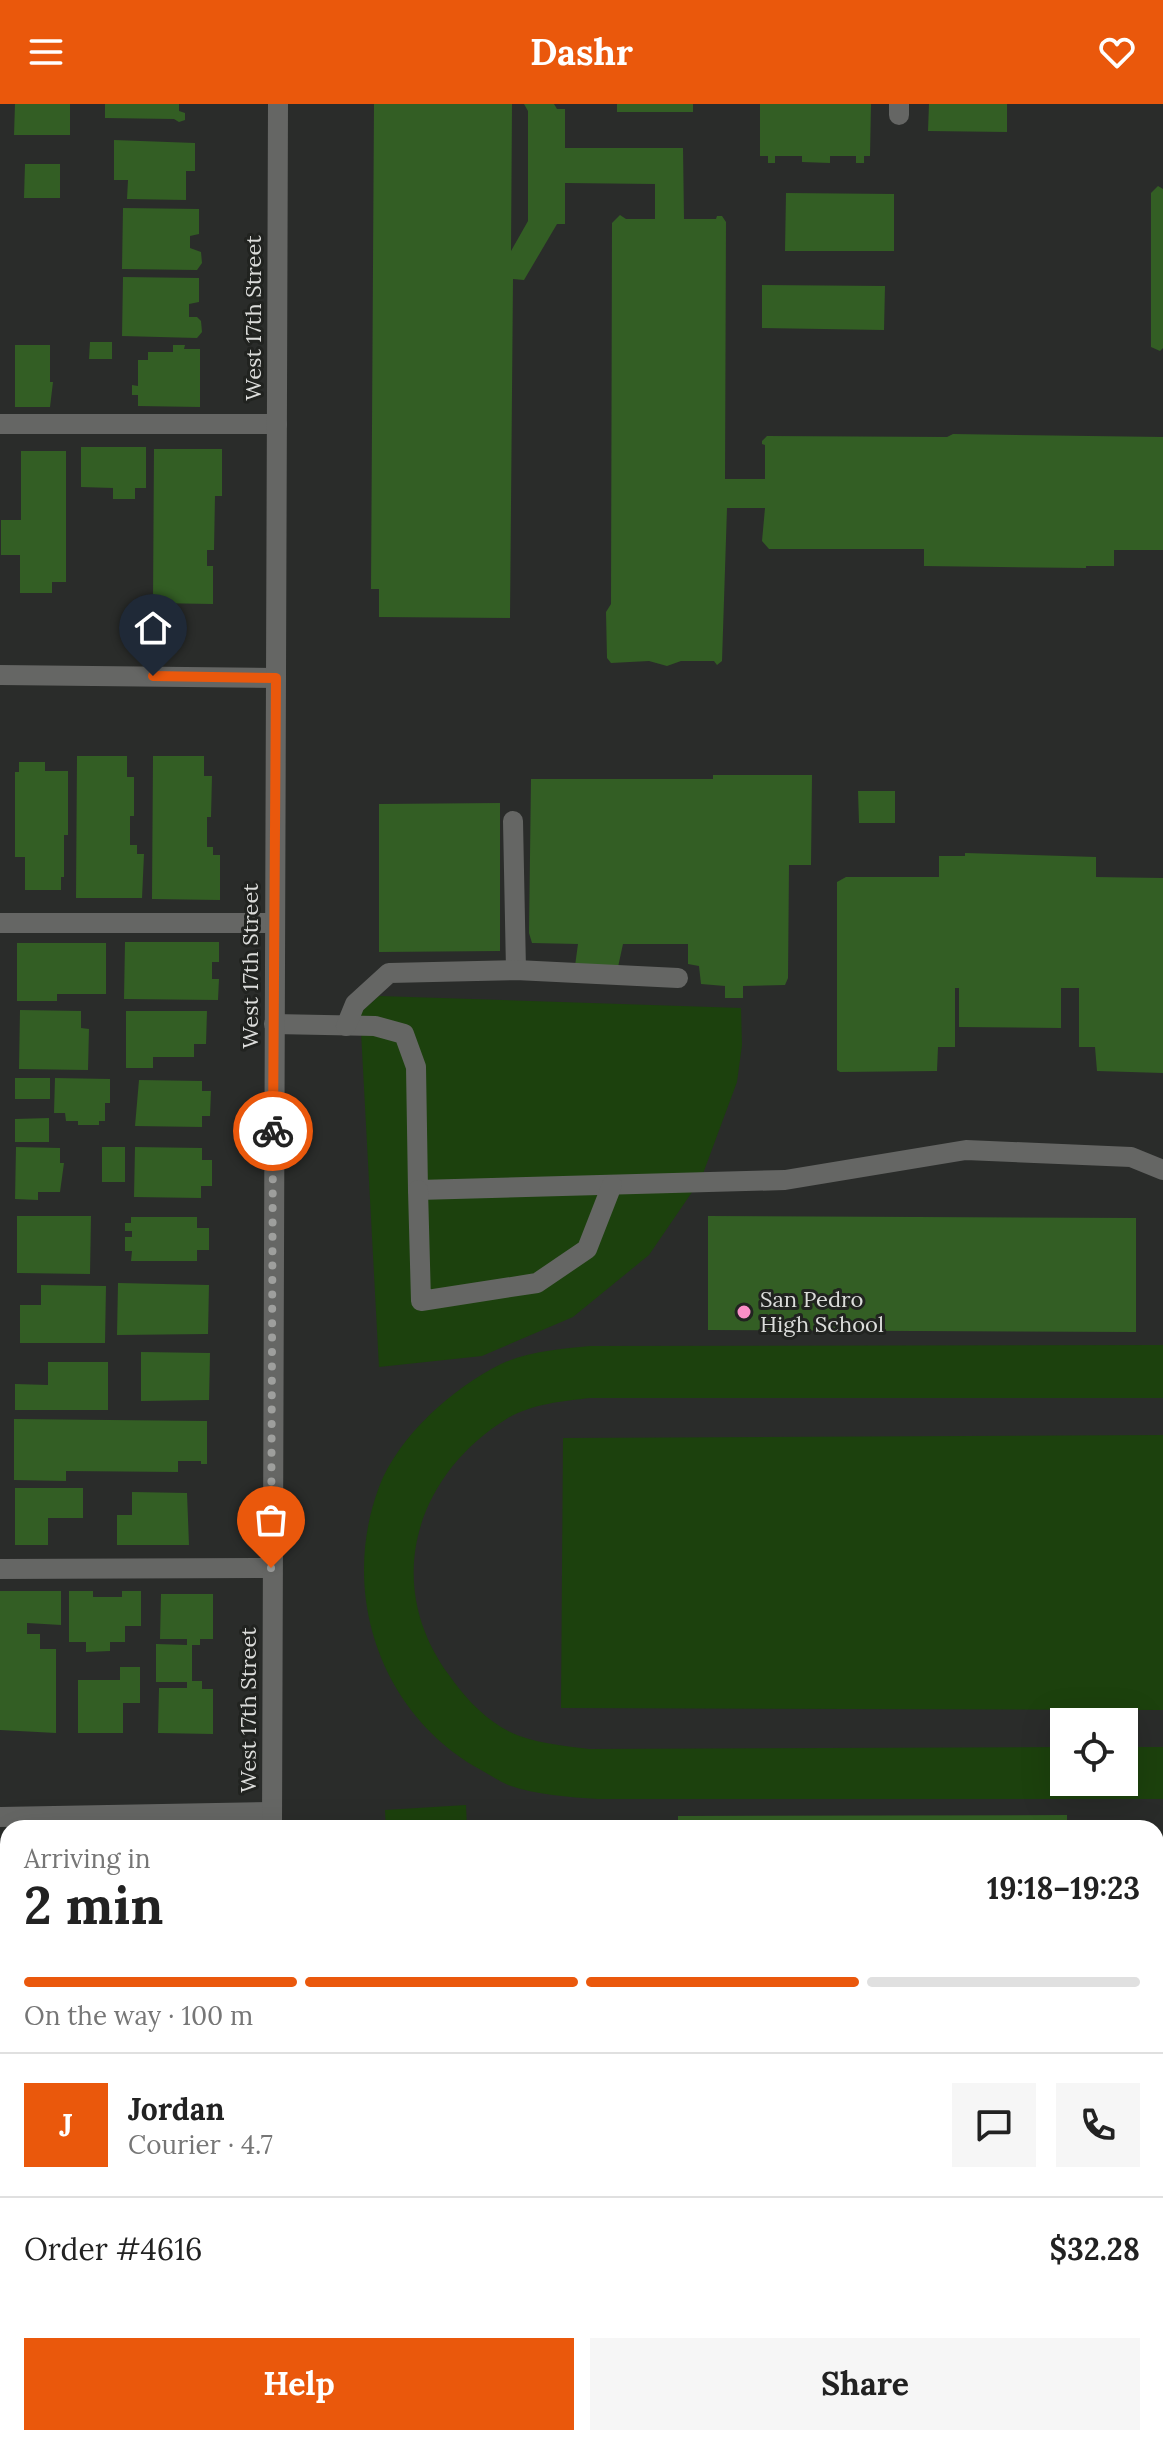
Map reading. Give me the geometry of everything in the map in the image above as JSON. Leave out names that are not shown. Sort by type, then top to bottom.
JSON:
[{"type":"street","name":"West 17th Street","points":[[272,1820],[278,104]]},
{"type":"street","points":[[0,424],[277,424]]},
{"type":"street","points":[[0,675],[276,678]]},
{"type":"street","points":[[513,821],[516,970]]},
{"type":"street","points":[[0,923],[274,923]]},
{"type":"street","points":[[346,1026],[355,1004],[389,973],[516,970],[678,978]]},
{"type":"street","points":[[274,1024],[375,1026],[404,1034],[416,1067],[421,1301],[537,1283],[587,1249],[612,1185]]},
{"type":"street","points":[[418,1190],[785,1180],[966,1150],[1131,1157],[1163,1170]]},
{"type":"street","points":[[0,1569],[271,1568]]},
{"type":"street","points":[[0,1817],[272,1820]]},
{"type":"green space","points":[[379,996],[741,1008],[742,1045],[737,1082],[701,1179],[649,1255],[573,1317],[482,1356],[379,1367],[360,1013]]},
{"type":"green space","points":[[1163,1345],[1163,1398],[590,1398],[537,1406],[508,1418],[476,1442],[450,1469],[431,1500],[418,1534],[414,1569],[417,1604],[428,1640],[449,1675],[486,1716],[522,1737],[589,1749],[1050,1747],[1050,1796],[1138,1796],[1138,1747],[1163,1747],[1163,1799],[598,1799],[519,1788],[481,1770],[446,1746],[417,1718],[394,1684],[378,1648],[367,1609],[364,1569],[368,1528],[379,1487],[400,1449],[414,1432],[464,1386],[501,1364],[522,1356],[590,1346]]},
{"type":"green space","points":[[1163,1435],[1163,1710],[561,1708],[563,1438]]},
{"type":"green space","points":[[466,1805],[467,1820],[386,1820],[385,1810]]},
{"type":"building","points":[[15,104],[70,104],[70,135],[14,135]]},
{"type":"building","points":[[105,104],[179,104],[179,111],[185,113],[185,120],[105,118]]},
{"type":"building","points":[[374,104],[512,104],[511,251],[528,221],[528,111],[524,104],[554,104],[557,109],[565,109],[565,148],[683,148],[684,219],[716,219],[722,216],[726,222],[725,479],[765,479],[765,445],[762,441],[767,436],[947,437],[953,434],[1163,437],[1163,550],[1114,550],[1114,566],[1086,568],[924,566],[924,549],[769,549],[762,541],[765,508],[727,508],[722,661],[717,665],[714,661],[681,661],[667,666],[649,661],[611,663],[607,658],[606,612],[611,604],[612,223],[620,215],[626,219],[655,219],[655,184],[565,183],[565,224],[557,224],[524,280],[513,279],[510,618],[379,617],[379,589],[371,589]]},
{"type":"building","points":[[617,104],[693,104],[693,112],[617,112]]},
{"type":"building","points":[[760,104],[871,104],[870,156],[864,156],[864,163],[856,163],[856,156],[830,156],[830,163],[802,162],[802,156],[775,156],[775,163],[768,163],[768,156],[760,156]]},
{"type":"building","points":[[929,104],[1007,104],[1007,132],[928,131]]},
{"type":"building","points":[[114,140],[195,143],[195,171],[186,171],[186,200],[127,199],[128,180],[114,180]]},
{"type":"building","points":[[25,164],[60,164],[60,198],[24,198]]},
{"type":"building","points":[[1158,186],[1163,189],[1163,348],[1160,351],[1151,347],[1151,193]]},
{"type":"building","points":[[786,193],[894,194],[894,251],[785,251]]},
{"type":"building","points":[[123,208],[199,209],[199,234],[190,236],[190,248],[201,252],[202,263],[197,270],[122,269]]},
{"type":"building","points":[[123,277],[199,278],[199,302],[189,304],[189,317],[197,317],[201,321],[202,332],[197,338],[122,336]]},
{"type":"building","points":[[762,285],[885,286],[884,330],[762,328]]},
{"type":"building","points":[[90,342],[112,342],[112,359],[89,359]]},
{"type":"building","points":[[15,345],[50,345],[50,382],[53,382],[50,407],[15,407]]},
{"type":"building","points":[[173,345],[200,349],[200,407],[138,406],[138,395],[132,395],[132,385],[138,386],[138,360],[148,360],[148,352],[173,352]]},
{"type":"building","points":[[81,447],[146,447],[146,488],[135,488],[135,499],[113,499],[113,488],[81,487]]},
{"type":"building","points":[[154,449],[222,449],[222,496],[215,496],[214,550],[207,550],[207,566],[213,566],[213,604],[153,603]]},
{"type":"building","points":[[21,451],[66,451],[66,582],[52,582],[52,593],[20,593],[20,555],[1,555],[1,520],[21,520]]},
{"type":"building","points":[[77,756],[127,756],[127,777],[134,777],[130,845],[137,845],[137,854],[144,854],[142,898],[76,898]]},
{"type":"building","points":[[153,756],[204,756],[204,776],[212,776],[207,847],[213,847],[213,855],[220,855],[220,900],[152,899]]},
{"type":"building","points":[[19,762],[45,762],[45,771],[68,771],[68,835],[64,835],[61,890],[25,890],[25,857],[15,857],[15,772],[19,772]]},
{"type":"building","points":[[713,775],[812,775],[811,865],[789,865],[788,978],[785,985],[743,986],[743,998],[725,998],[725,986],[701,984],[699,966],[688,964],[688,944],[623,944],[618,967],[575,966],[578,944],[532,943],[529,933],[531,779],[713,779]]},
{"type":"building","points":[[858,791],[895,791],[895,823],[859,823]]},
{"type":"building","points":[[500,803],[500,951],[379,952],[379,804]]},
{"type":"building","points":[[965,853],[1096,857],[1096,877],[1163,878],[1163,1073],[1097,1071],[1095,1047],[1079,1047],[1079,988],[1061,988],[1061,1028],[959,1027],[959,988],[955,988],[955,1047],[938,1047],[937,1071],[837,1070],[837,882],[846,877],[939,877],[939,856],[965,856]]},
{"type":"building","points":[[125,942],[219,942],[219,962],[212,962],[212,979],[219,979],[218,1000],[124,999]]},
{"type":"building","points":[[17,943],[106,943],[106,994],[57,994],[57,1001],[17,1001]]},
{"type":"building","points":[[20,1010],[81,1011],[81,1028],[89,1029],[88,1070],[19,1069]]},
{"type":"building","points":[[126,1011],[207,1011],[206,1044],[194,1044],[194,1057],[153,1057],[153,1068],[126,1068]]},
{"type":"building","points":[[15,1078],[50,1078],[50,1099],[15,1099]]},
{"type":"building","points":[[55,1078],[110,1079],[110,1103],[105,1103],[105,1121],[99,1121],[99,1125],[78,1125],[78,1121],[66,1121],[65,1113],[54,1113]]},
{"type":"building","points":[[139,1080],[202,1081],[202,1091],[211,1091],[210,1116],[202,1116],[202,1127],[135,1126]]},
{"type":"building","points":[[49,1118],[49,1142],[15,1142],[15,1119]]},
{"type":"building","points":[[16,1147],[60,1148],[60,1163],[64,1163],[60,1192],[38,1192],[38,1200],[15,1199]]},
{"type":"building","points":[[102,1147],[125,1147],[125,1182],[102,1182]]},
{"type":"building","points":[[135,1147],[202,1148],[202,1160],[212,1160],[212,1186],[201,1186],[201,1198],[134,1197]]},
{"type":"building","points":[[17,1216],[91,1216],[90,1274],[17,1273]]},
{"type":"building","points":[[708,1216],[1136,1218],[1136,1332],[708,1330]]},
{"type":"building","points":[[131,1217],[197,1217],[197,1228],[209,1228],[209,1250],[197,1250],[197,1261],[131,1261],[132,1251],[125,1251],[125,1237],[132,1237],[132,1231],[125,1231],[125,1223],[131,1223]]},
{"type":"building","points":[[118,1283],[209,1285],[208,1334],[117,1335]]},
{"type":"building","points":[[41,1285],[106,1286],[105,1343],[20,1343],[20,1305],[41,1305]]},
{"type":"building","points":[[141,1352],[210,1353],[209,1400],[141,1401]]},
{"type":"building","points":[[48,1362],[108,1362],[108,1410],[15,1410],[15,1384],[48,1385]]},
{"type":"building","points":[[14,1419],[207,1421],[207,1464],[178,1461],[178,1472],[66,1471],[66,1481],[14,1480]]},
{"type":"building","points":[[15,1488],[83,1488],[83,1518],[48,1518],[48,1545],[15,1545]]},
{"type":"building","points":[[132,1492],[187,1493],[189,1545],[117,1545],[117,1515],[132,1515]]},
{"type":"building","points":[[0,1591],[61,1591],[61,1625],[27,1623],[27,1634],[40,1634],[40,1649],[56,1649],[56,1733],[0,1730]]},
{"type":"building","points":[[69,1591],[93,1591],[93,1597],[122,1597],[122,1591],[141,1591],[141,1626],[125,1626],[125,1642],[110,1642],[110,1651],[86,1652],[86,1642],[69,1642]]},
{"type":"building","points":[[161,1594],[213,1594],[213,1639],[200,1639],[200,1645],[192,1645],[192,1681],[202,1681],[202,1689],[213,1689],[213,1734],[158,1733],[159,1688],[187,1688],[187,1682],[156,1682],[156,1644],[187,1645],[187,1639],[160,1639]]},
{"type":"building","points":[[120,1667],[140,1667],[140,1703],[123,1703],[123,1733],[78,1733],[78,1680],[120,1680]]},
{"type":"building","points":[[1067,1815],[1067,1820],[678,1820],[678,1816]]},
{"type":"way so far","points":[[271,1568],[273,1131]]},
{"type":"place","name":"San Pedro High School","points":[[744,1312]]},
{"type":"route","points":[[153,676],[276,678],[273,1131]]}]
